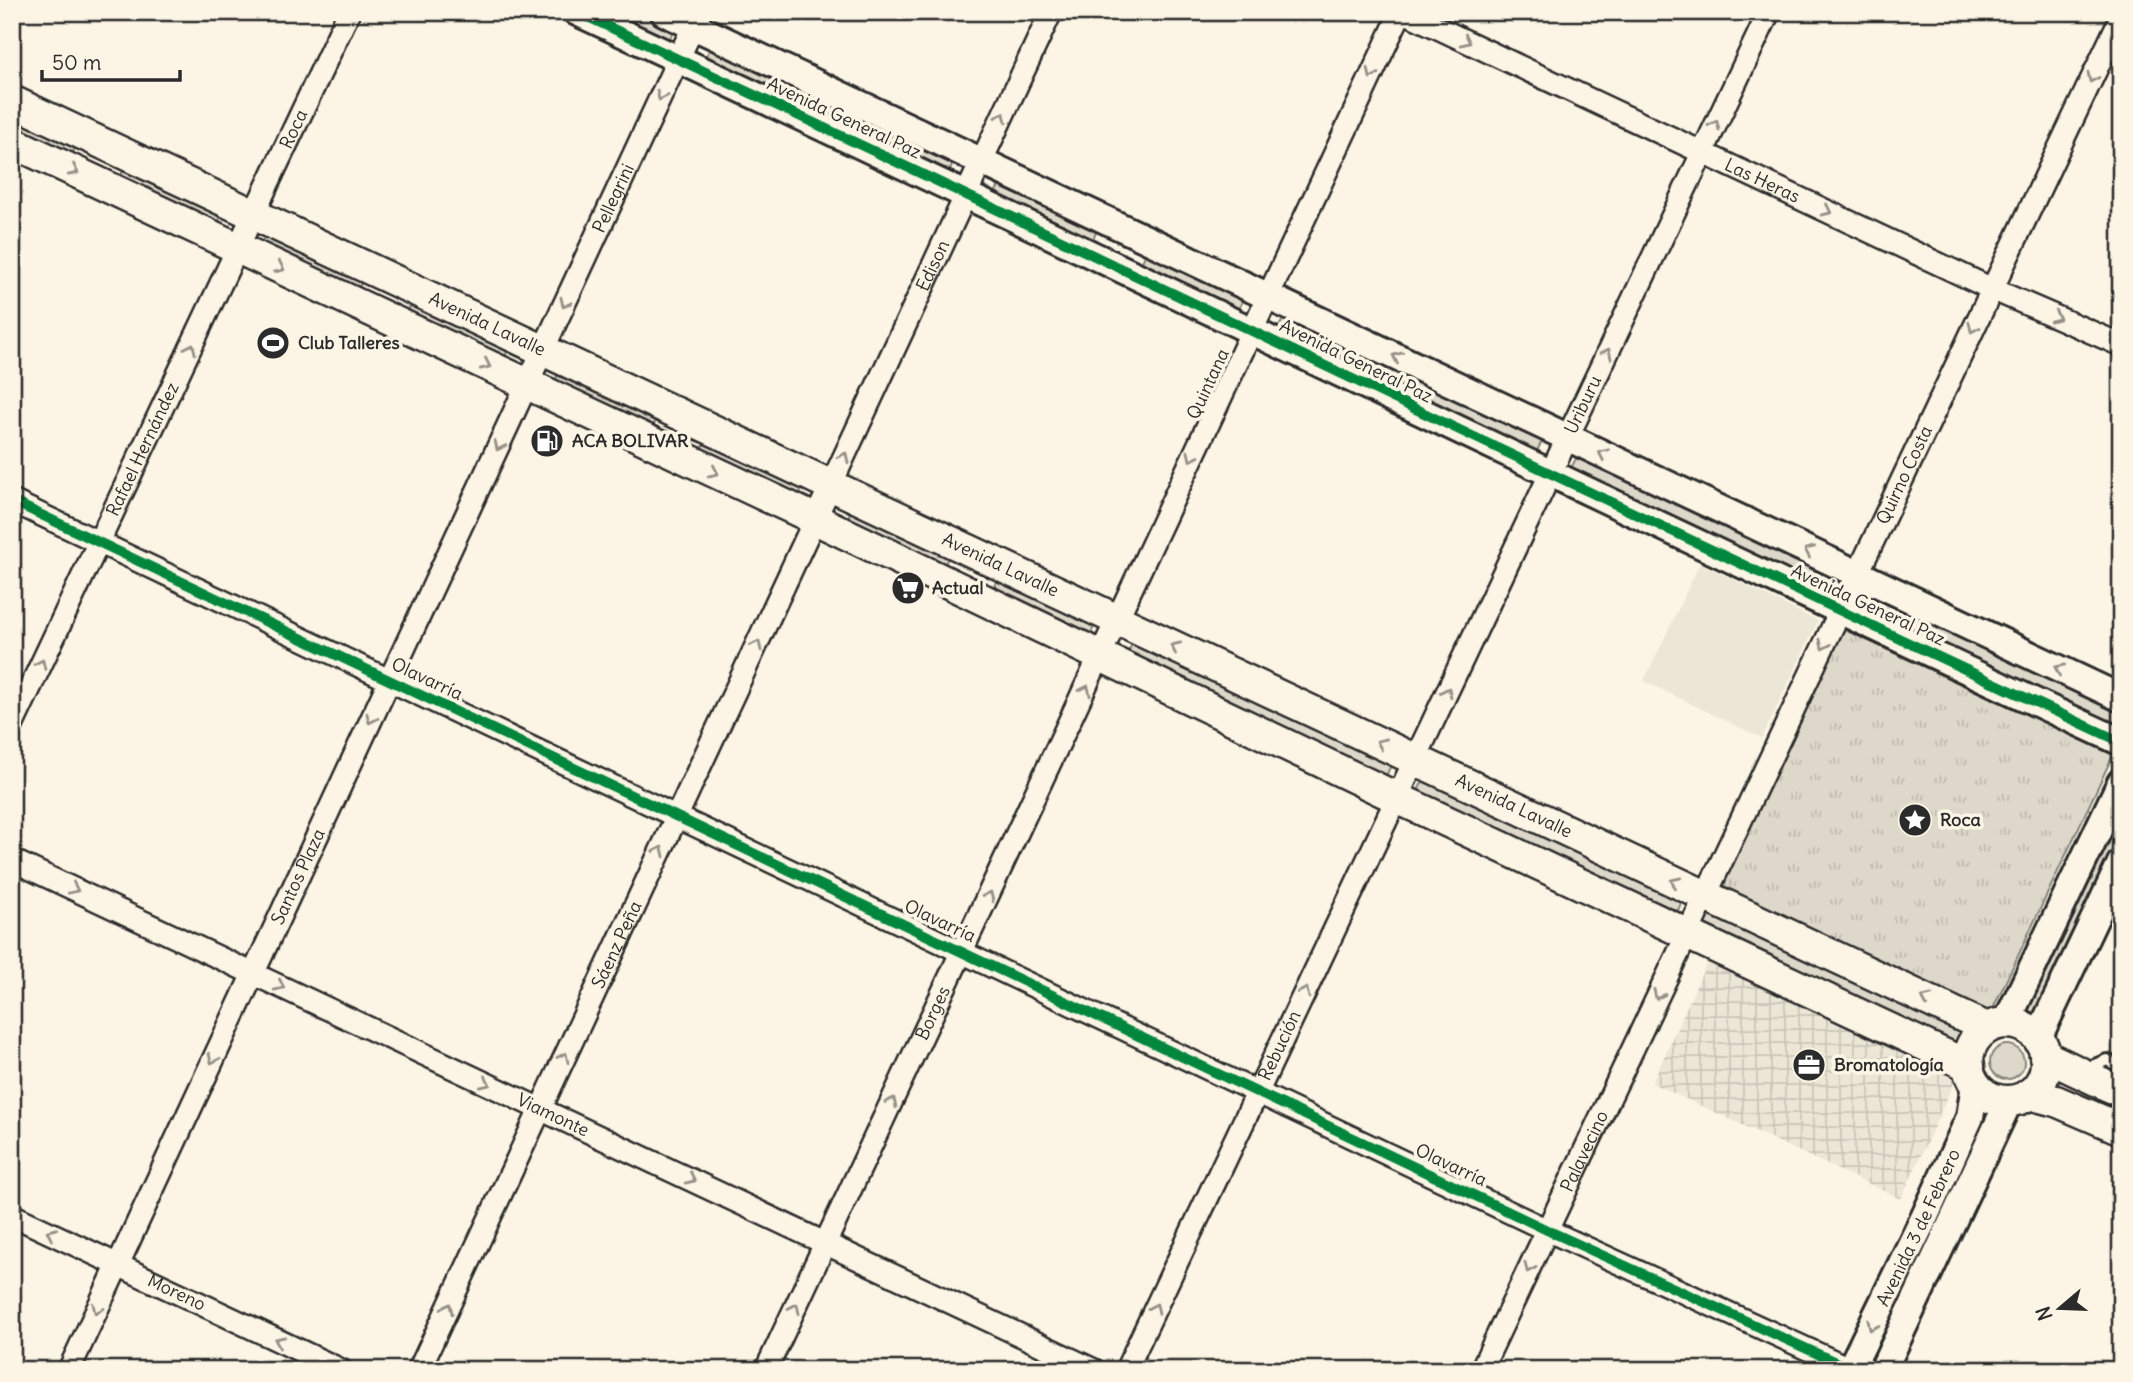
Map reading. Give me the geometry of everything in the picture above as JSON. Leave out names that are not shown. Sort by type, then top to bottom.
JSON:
[{"type":"main road","name":"Avenida Lavalle","points":[[12,101],[1705,896],[1997,1025]]},
{"type":"main road","name":"Avenida Lavalle","points":[[12,142],[815,519],[1687,934],[1972,1075]]},
{"type":"main road","points":[[2121,1092],[2079,1072],[2042,1047],[2028,1028],[2016,1023],[1997,1025],[1979,1034],[1968,1058],[1972,1075],[1992,1098],[2056,1101],[2121,1129]]},
{"type":"main road","points":[[2019,1098],[2038,1086],[2044,1076],[2042,1047]]},
{"type":"street","name":"Roca","points":[[238,248],[349,12]]},
{"type":"street","name":"Avenida General Paz","points":[[577,12],[1252,330],[1840,612],[2117,740],[2121,739]]},
{"type":"street","name":"Avenida General Paz","points":[[664,12],[697,19],[982,162],[2121,698]]},
{"type":"street","name":"Edison","points":[[815,519],[1051,12]]},
{"type":"street","name":"Las Heras","points":[[1403,12],[1992,289],[2121,345]]},
{"type":"street","name":"Quintana","points":[[1101,657],[1116,619],[1403,12]]},
{"type":"street","name":"Uriburu","points":[[1397,798],[1769,12]]},
{"type":"street","name":"Quirno Costa","points":[[1687,934],[2121,17]]},
{"type":"street","name":"Pellegrini","points":[[527,385],[697,19]]},
{"type":"street","name":"Rafael Hernández","points":[[12,726],[238,248]]},
{"type":"street","name":"Santos Plaza","points":[[69,1370],[527,385]]},
{"type":"street","name":"Olavarría","points":[[12,501],[1547,1230],[1852,1369]]},
{"type":"street","name":"Sáenz Peña","points":[[419,1370],[815,519]]},
{"type":"street","name":"Borges","points":[[766,1370],[1101,657]]},
{"type":"street","points":[[1997,1025],[2121,782]]},
{"type":"street","name":"Rebución","points":[[1126,1370],[1397,798]]},
{"type":"street","name":"Viamonte","points":[[12,860],[1094,1370]]},
{"type":"street","points":[[2042,1047],[2121,863]]},
{"type":"street","name":"Palavecino","points":[[1481,1370],[1687,934]]},
{"type":"street","name":"Avenida 3 de Febrero","points":[[1852,1369],[1970,1117],[1972,1075]]},
{"type":"street","name":"Avenida 3 de Febrero","points":[[1883,1370],[1950,1226],[2019,1098]]},
{"type":"street","name":"Moreno","points":[[12,1215],[341,1370]]},
{"type":"street","points":[[1925,1216],[1950,1226]]},
{"type":"lane","points":[[2079,1072],[2108,1060],[2121,1067]]},
{"type":"shaded area","points":[[1700,563],[1818,621],[1762,738],[1644,681]]},
{"type":"shaded area","points":[[1709,958],[1958,1074],[1901,1199],[1652,1083]]},
{"type":"green space","points":[[601,12],[641,12],[675,28],[667,44]]},
{"type":"green space","points":[[712,44],[809,90],[802,105],[705,59]]},
{"type":"green space","points":[[12,110],[78,141],[71,157],[12,129]]},
{"type":"green space","points":[[858,112],[955,159],[948,175],[851,128]]},
{"type":"green space","points":[[127,164],[224,210],[217,226],[119,179]]},
{"type":"green space","points":[[1001,182],[1098,228],[1091,244],[993,197]]},
{"type":"green space","points":[[267,230],[364,277],[357,292],[260,246]]},
{"type":"green space","points":[[1147,251],[1244,297],[1237,313],[1140,266]]},
{"type":"green space","points":[[413,299],[510,346],[503,361],[406,315]]},
{"type":"green space","points":[[1285,315],[1544,437],[1536,453],[1277,331]]},
{"type":"green space","points":[[561,369],[658,415],[651,431],[553,384]]},
{"type":"green space","points":[[707,438],[804,484],[797,500],[699,453]]},
{"type":"green space","points":[[1579,453],[1837,574],[1830,590],[1571,468]]},
{"type":"green space","points":[[853,506],[951,552],[943,568],[846,522]]},
{"type":"green space","points":[[999,575],[1097,621],[1089,637],[992,591]]},
{"type":"green space","points":[[1879,595],[2121,709],[2121,728],[1871,611]]},
{"type":"green space","points":[[1843,629],[2113,755],[1990,1015],[1721,886]]},
{"type":"green space","points":[[1134,639],[1393,761],[1386,776],[1127,655]]},
{"type":"green space","points":[[1424,778],[1683,899],[1676,915],[1417,793]]},
{"type":"green space","points":[[2121,806],[2121,835],[2034,1018],[2023,1013]]},
{"type":"green space","points":[[1709,909],[1967,1031],[1960,1047],[1701,925]]},
{"type":"green space","points":[[2007,1045],[2019,1050],[2024,1062],[2019,1074],[2007,1079],[1995,1074],[1990,1062],[1995,1050]]},
{"type":"cycle path","points":[[577,12],[1924,650],[2117,740],[2121,739]]},
{"type":"cycle path","points":[[12,501],[1547,1230],[1853,1370]]},
{"type":"place","name":"Club Talleres","points":[[273,343]]},
{"type":"place","name":"ACA BOLIVAR","points":[[547,441]]},
{"type":"place","name":"Actual","points":[[908,588]]},
{"type":"place","name":"Roca","points":[[1915,820]]},
{"type":"place","name":"Bromatología","points":[[1809,1065]]}]
